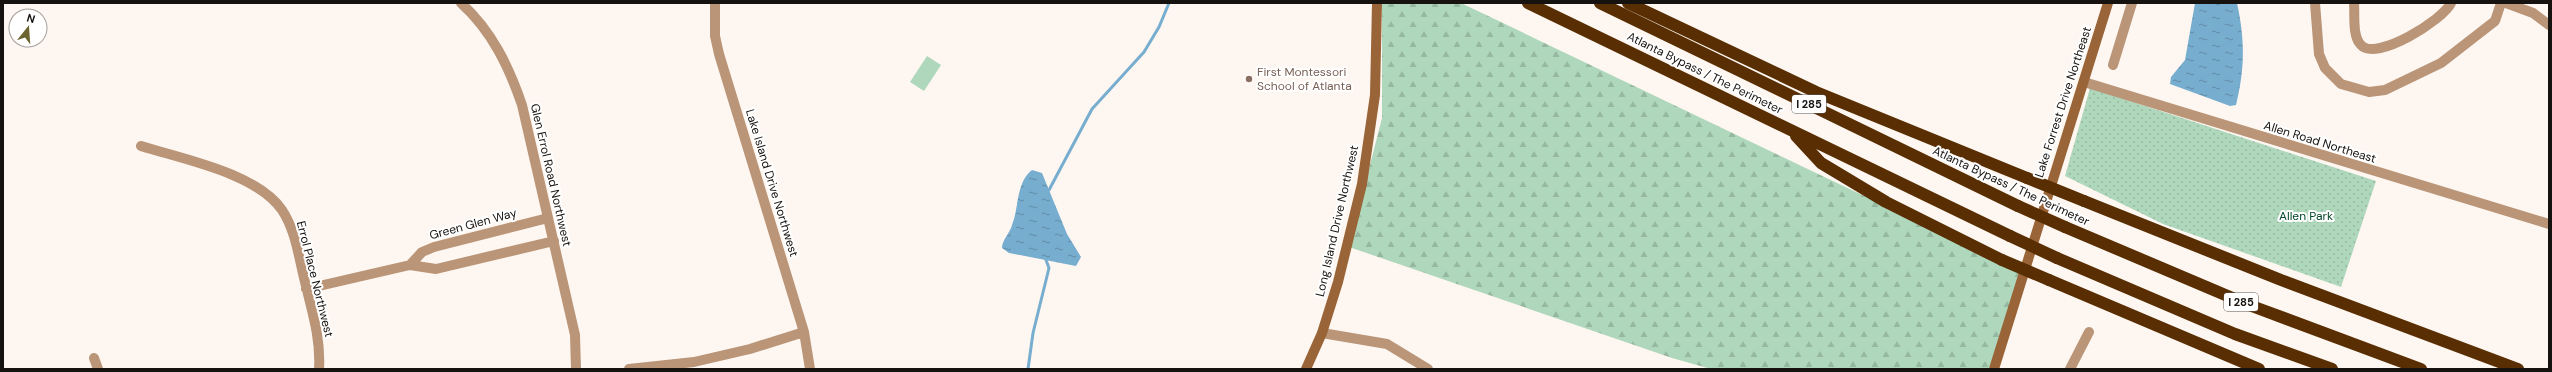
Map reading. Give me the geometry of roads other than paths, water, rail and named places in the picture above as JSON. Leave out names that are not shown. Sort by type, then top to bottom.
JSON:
[{"type":"highway","name":"Atlanta Bypass / The Perimeter","points":[[1528,3],[1791,131],[2058,258],[2235,334],[2332,369]]},
{"type":"highway","name":"Atlanta Bypass / The Perimeter","points":[[1600,3],[2018,206],[2065,227],[2248,305],[2421,369]]},
{"type":"highway","points":[[1628,3],[1816,92],[2281,280],[2518,369]]},
{"type":"highway","points":[[1791,131],[1821,163],[1886,202],[2002,260],[2260,369]]},
{"type":"street","name":"Glen Errol Road Northwest","points":[[462,3],[484,28],[511,73],[522,105],[575,334],[576,369]]},
{"type":"street","name":"Lake Island Drive Northwest","points":[[715,3],[715,36],[719,54],[804,332],[810,369]]},
{"type":"street","name":"Long Island Drive Northwest","points":[[1306,369],[1322,333],[1338,282],[1362,184],[1369,146],[1374,95],[1377,3]]},
{"type":"street","name":"Lake Forrest Drive Northeast","points":[[1994,369],[2108,3]]},
{"type":"street","points":[[2113,65],[2132,3]]},
{"type":"street","points":[[2315,3],[2319,54],[2325,68],[2342,84],[2369,92],[2385,90],[2441,63],[2495,21],[2501,3]]},
{"type":"street","points":[[2354,3],[2357,41],[2362,47],[2373,49],[2411,35],[2446,10],[2451,3]]},
{"type":"street","points":[[2506,3],[2533,13],[2549,25]]},
{"type":"street","name":"Allen Road Northeast","points":[[2084,82],[2549,224]]},
{"type":"street","name":"Errol Place Northwest","points":[[140,146],[245,180],[269,195],[282,210],[290,225],[306,289],[318,341],[319,369]]},
{"type":"street","name":"Green Glen Way","points":[[410,265],[422,252],[434,246],[548,218]]},
{"type":"street","points":[[306,289],[410,265],[436,269],[554,241]]},
{"type":"street","points":[[629,369],[694,362],[750,349],[804,332]]},
{"type":"street","points":[[2070,369],[2089,332]]},
{"type":"street","points":[[1322,333],[1387,344],[1428,369]]},
{"type":"street","points":[[94,358],[98,369]]},
{"type":"water","points":[[2195,3],[2237,3],[2240,16],[2243,54],[2241,79],[2236,105],[2230,106],[2170,84],[2171,77],[2185,60]]},
{"type":"water","points":[[1032,170],[1042,173],[1067,234],[1081,257],[1076,266],[1009,253],[1002,248],[1003,242],[1011,228],[1014,218],[1020,188],[1027,175]]},
{"type":"waterway","points":[[1049,190],[1092,109],[1144,52],[1159,27],[1169,3]]},
{"type":"waterway","points":[[1028,369],[1033,333],[1049,268],[1046,260]]},
{"type":"place","name":"First Montessori School of Atlanta","points":[[1249,79]]},
{"type":"park label","name":"Allen Park","points":[[2306,216]]}]
